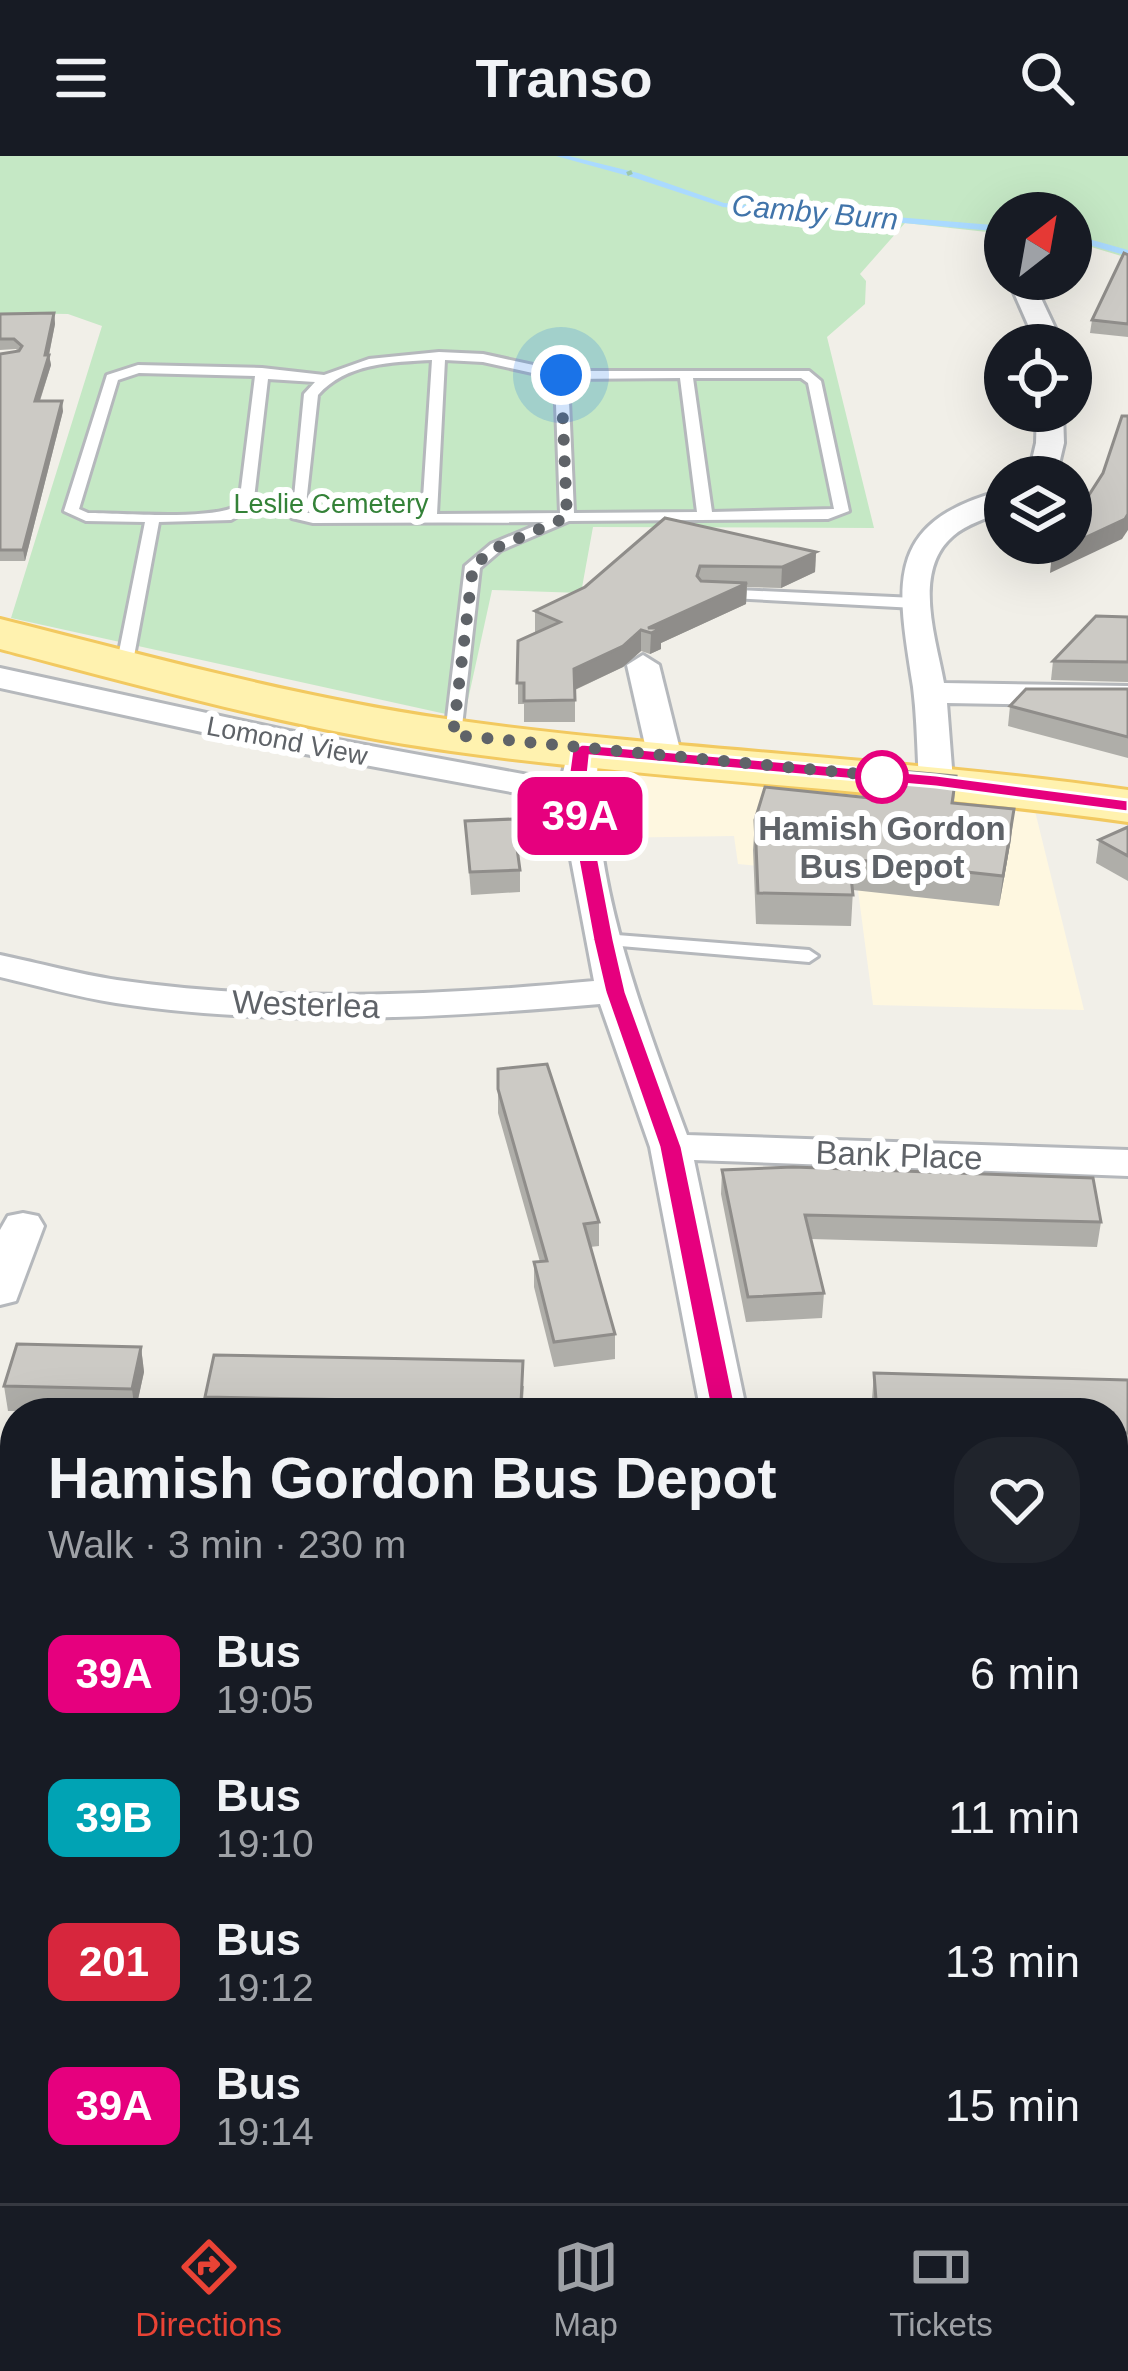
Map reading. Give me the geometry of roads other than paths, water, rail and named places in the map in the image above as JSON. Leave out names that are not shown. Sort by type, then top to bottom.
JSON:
[{"type":"main road","points":[[0,634],[280,705],[453,735],[579,772],[665,758],[936,781],[1128,806]]},
{"type":"street","points":[[936,781],[930,693],[914,603],[918,559],[944,528],[984,510]]},
{"type":"street","points":[[643,665],[665,758]]},
{"type":"street","name":"Lomond View","points":[[0,678],[201,724],[579,772]]},
{"type":"street","points":[[930,693],[1128,696]]},
{"type":"street","points":[[579,772],[615,992],[671,1147],[721,1398]]},
{"type":"street","name":"Westerlea","points":[[0,966],[123,993],[296,1008],[459,1006],[615,992]]},
{"type":"street","name":"Bank Place","points":[[671,1147],[1128,1163]]},
{"type":"street","points":[[0,1291],[22,1226]]},
{"type":"lane","points":[[429,518],[439,356]]},
{"type":"lane","points":[[264,375],[244,512],[222,518],[153,518],[86,517],[71,511],[112,378],[138,369],[243,368],[264,375],[327,379],[383,362],[439,356],[483,358],[561,375],[797,372],[812,377],[843,507],[828,515],[314,519],[297,515],[311,394],[327,379]]},
{"type":"lane","points":[[686,373],[705,516]]},
{"type":"lane","points":[[561,375],[567,517]]},
{"type":"lane","points":[[453,735],[473,566],[496,548],[567,517]]},
{"type":"lane","points":[[124,667],[153,518]]},
{"type":"lane","points":[[706,594],[914,603]]},
{"type":"lane","points":[[604,940],[809,956]]},
{"type":"waterway","name":"Camby Burn","points":[[560,156],[723,205],[984,227]]},
{"type":"waterway","name":"Camby Burn","points":[[1092,243],[1128,253]]},
{"type":"place","name":"Hamish Gordon Bus Depot","points":[[882,777]]},
{"type":"park label","name":"Leslie Cemetery","points":[[331,504]]}]
